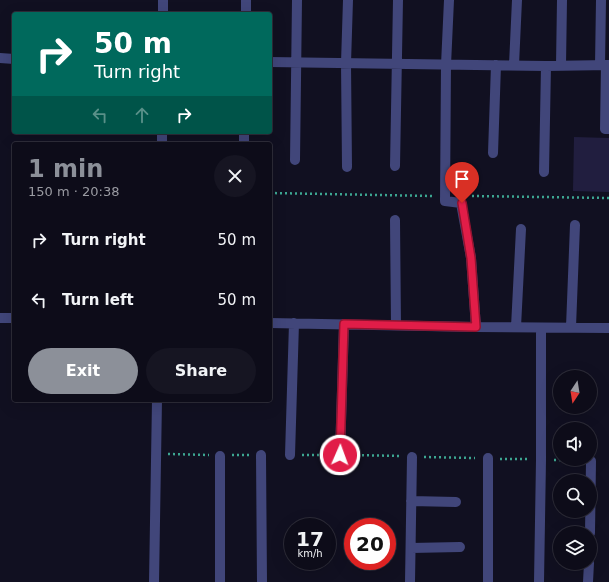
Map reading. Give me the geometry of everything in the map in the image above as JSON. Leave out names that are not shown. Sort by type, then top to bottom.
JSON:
[{"type":"street","points":[[163,0],[163,12]]},
{"type":"street","points":[[246,0],[246,12]]},
{"type":"street","points":[[295,160],[298,0]]},
{"type":"street","points":[[347,167],[346,63],[348,0]]},
{"type":"street","points":[[395,166],[398,0]]},
{"type":"street","points":[[449,0],[446,65],[445,201],[462,203],[471,258],[476,327]]},
{"type":"street","points":[[514,65],[517,0]]},
{"type":"street","points":[[561,66],[562,0]]},
{"type":"street","points":[[601,0],[605,65],[605,129],[609,129]]},
{"type":"street","points":[[0,58],[12,58]]},
{"type":"street","points":[[272,62],[546,66],[605,65]]},
{"type":"street","points":[[493,153],[496,65]]},
{"type":"street","points":[[544,172],[546,66]]},
{"type":"street","points":[[395,220],[396,325]]},
{"type":"street","points":[[571,327],[575,225]]},
{"type":"street","points":[[516,327],[521,229]]},
{"type":"street","points":[[0,318],[12,318]]},
{"type":"street","points":[[272,323],[609,328]]},
{"type":"street","points":[[290,455],[294,323]]},
{"type":"street","points":[[340,455],[344,324]]},
{"type":"street","points":[[539,582],[542,460],[541,328]]},
{"type":"street","points":[[154,582],[158,402]]},
{"type":"street","points":[[261,455],[262,582]]},
{"type":"street","points":[[220,456],[220,582]]},
{"type":"street","points":[[410,582],[412,456]]},
{"type":"street","points":[[488,458],[488,582]]},
{"type":"street","points":[[590,526],[591,466]]},
{"type":"street","points":[[411,501],[456,502]]},
{"type":"street","points":[[411,548],[460,547]]},
{"type":"street","points":[[588,582],[589,570]]},
{"type":"path","points":[[272,193],[445,196]]},
{"type":"path","points":[[468,196],[609,198]]},
{"type":"path","points":[[157,454],[220,456],[261,455]]},
{"type":"path","points":[[290,455],[412,456],[553,460]]},
{"type":"building","points":[[574,137],[609,138],[609,192],[573,191]]},
{"type":"route","points":[[340,455],[344,324],[476,327],[471,258],[462,203]]}]
